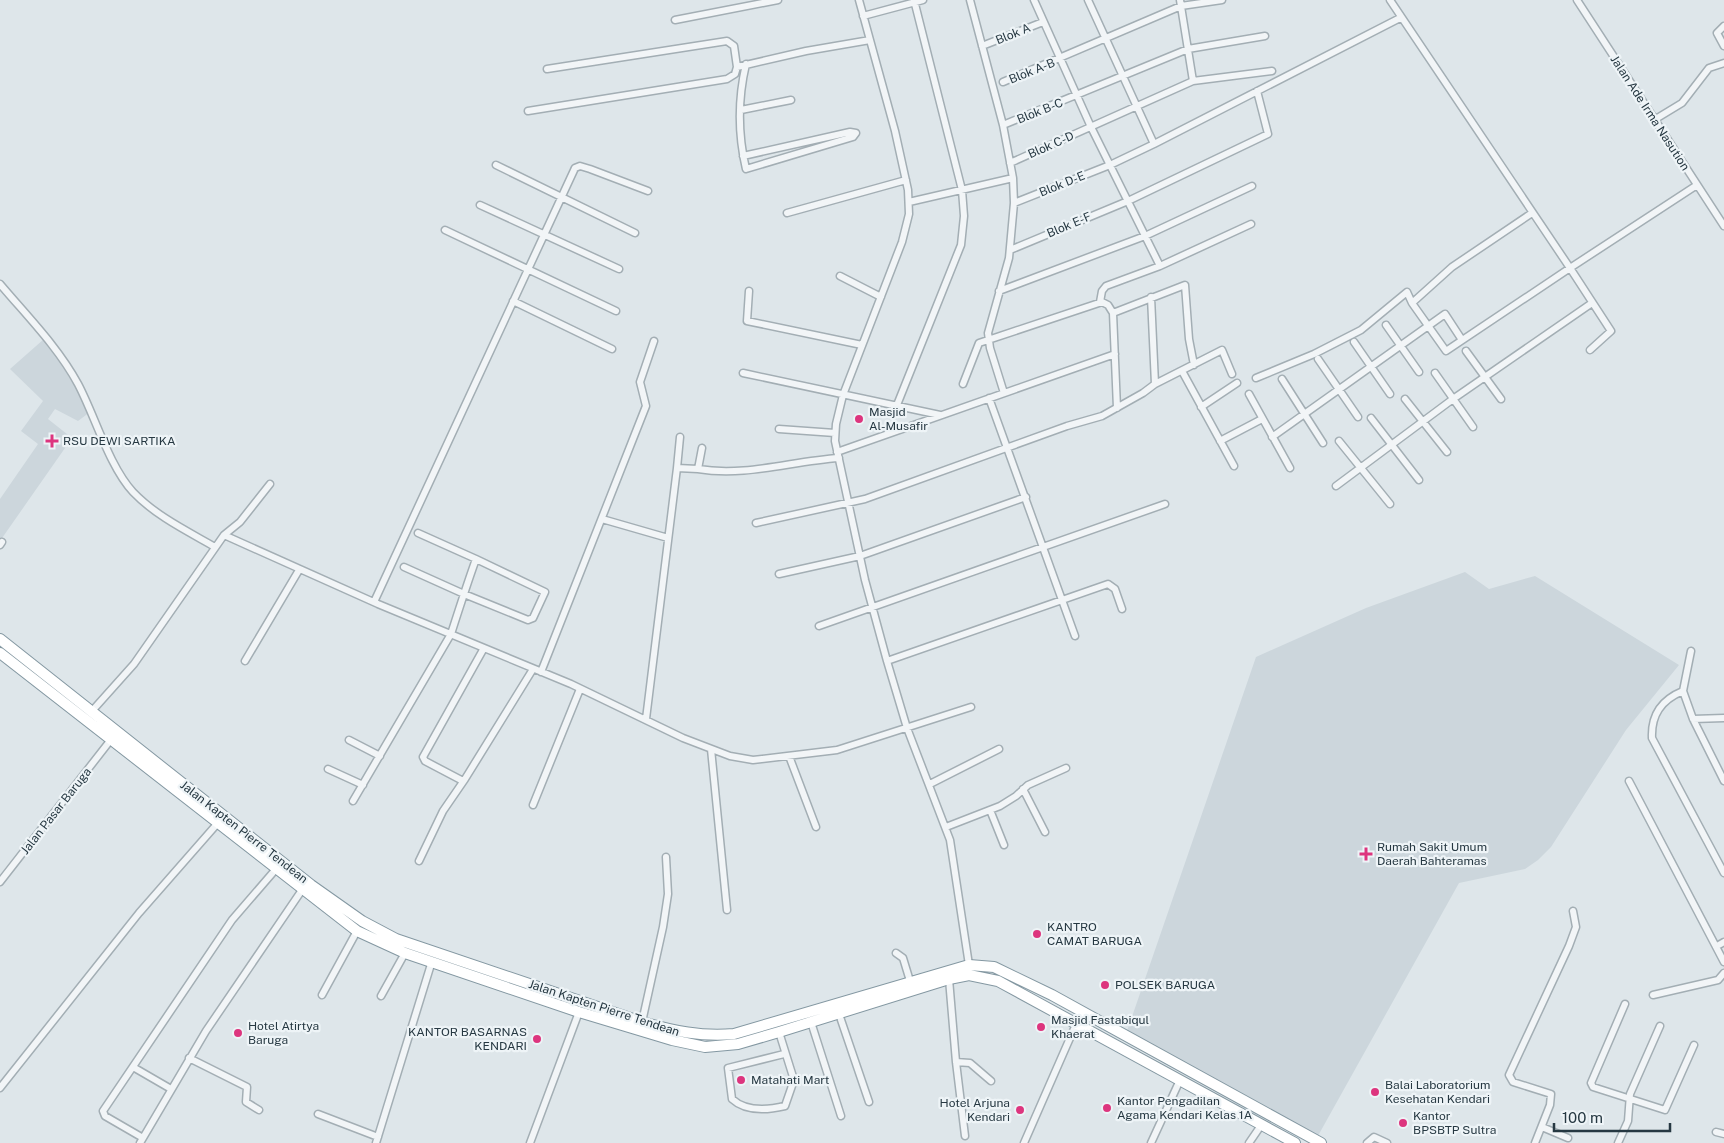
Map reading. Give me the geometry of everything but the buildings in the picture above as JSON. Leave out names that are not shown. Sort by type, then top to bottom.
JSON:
[{"type":"highway","name":"Jalan Kapten Pierre Tendean","points":[[0,639],[92,711],[114,736],[217,824],[302,890],[357,931],[405,953],[692,1035],[734,1034],[969,975],[998,981],[1077,1022],[1294,1142]]},
{"type":"highway","name":"Jalan Kapten Pierre Tendean","points":[[0,653],[362,921],[396,939],[532,990],[579,1012],[672,1040],[705,1047],[738,1044],[839,1014],[856,1002],[910,981],[969,965],[994,967],[1052,995],[1321,1143]]},
{"type":"highway","points":[[1133,1054],[1138,1042]]},
{"type":"highway","points":[[1294,1142],[1298,1131]]},
{"type":"street","points":[[675,20],[778,0]]},
{"type":"street","points":[[859,0],[895,132],[909,202],[906,231],[842,395],[835,433],[838,455],[872,608],[907,728],[950,840],[969,965]]},
{"type":"street","points":[[863,16],[922,0]]},
{"type":"street","points":[[970,0],[1003,126],[1013,178],[1014,203],[1010,250],[989,325],[988,340],[1004,392]]},
{"type":"street","points":[[1034,0],[1091,127],[1160,266]]},
{"type":"street","points":[[1088,0],[1107,37],[1136,107],[1154,144]]},
{"type":"street","name":"Blok A-B","points":[[1003,82],[1060,59],[1181,3],[1222,0]]},
{"type":"street","points":[[1390,0],[1400,18],[1416,37],[1611,331],[1590,350]]},
{"type":"street","name":"Jalan Ade Irma Nasution","points":[[1577,0],[1724,226]]},
{"type":"street","points":[[897,405],[961,244],[964,216],[962,190],[914,1]]},
{"type":"street","points":[[1181,3],[1193,81]]},
{"type":"street","name":"Blok D-E","points":[[1014,203],[1110,165],[1154,144],[1400,18]]},
{"type":"street","name":"Blok A","points":[[982,46],[1043,22]]},
{"type":"street","points":[[1724,26],[1717,33],[1724,46]]},
{"type":"street","name":"Blok B-C","points":[[1003,126],[1188,48],[1265,36]]},
{"type":"street","points":[[737,66],[870,40]]},
{"type":"street","points":[[528,111],[727,79],[734,74],[737,66],[734,46],[727,41],[547,68]]},
{"type":"street","points":[[1654,120],[1682,103],[1708,68],[1724,63]]},
{"type":"street","points":[[743,156],[850,132],[856,133],[853,138],[746,169],[743,156],[740,129],[741,85],[746,64]]},
{"type":"street","name":"Blok C-D","points":[[1010,163],[1193,81],[1272,72]]},
{"type":"street","name":"Blok E-F","points":[[1010,250],[1128,201],[1268,134],[1257,92]]},
{"type":"street","points":[[741,110],[791,100]]},
{"type":"street","points":[[496,165],[635,234]]},
{"type":"street","points":[[374,602],[575,168],[580,166],[648,191]]},
{"type":"street","points":[[909,202],[1013,178]]},
{"type":"street","points":[[786,213],[906,180]]},
{"type":"street","points":[[1256,378],[1314,354],[1361,330],[1407,292],[1412,303],[1446,352],[1697,185]]},
{"type":"street","points":[[999,291],[1145,236],[1252,186]]},
{"type":"street","points":[[480,204],[619,269]]},
{"type":"street","points":[[1412,303],[1452,267],[1532,213]]},
{"type":"street","points":[[1100,302],[1102,291],[1106,286],[1160,266],[1251,224]]},
{"type":"street","points":[[445,230],[616,311]]},
{"type":"street","points":[[840,276],[881,297]]},
{"type":"street","points":[[0,284],[64,361],[78,384],[116,469],[132,491],[153,510],[215,548]]},
{"type":"street","points":[[1113,313],[1186,284],[1189,339],[1194,364]]},
{"type":"street","points":[[749,291],[747,321],[848,340],[862,345]]},
{"type":"street","points":[[1151,297],[1155,384]]},
{"type":"street","points":[[512,301],[612,349]]},
{"type":"street","points":[[963,384],[977,346],[988,340],[1100,302],[1108,305],[1113,313],[1117,408]]},
{"type":"street","points":[[1336,486],[1391,443],[1592,303]]},
{"type":"street","points":[[1272,437],[1445,314],[1462,340]]},
{"type":"street","points":[[1386,325],[1418,372]]},
{"type":"street","points":[[541,672],[646,406],[640,382],[654,341]]},
{"type":"street","points":[[1354,342],[1390,394]]},
{"type":"street","points":[[756,524],[849,504],[1066,426],[1102,416],[1143,393],[1155,384],[1222,350],[1232,374]]},
{"type":"street","points":[[1466,351],[1501,399]]},
{"type":"street","points":[[677,468],[741,472],[838,455],[940,415],[1114,354]]},
{"type":"street","points":[[1318,359],[1358,417]]},
{"type":"street","points":[[1182,371],[1234,466]]},
{"type":"street","points":[[743,373],[940,415]]},
{"type":"street","points":[[1435,373],[1472,427]]},
{"type":"street","points":[[1282,379],[1323,443]]},
{"type":"street","points":[[1201,407],[1237,383]]},
{"type":"street","points":[[1249,394],[1290,468]]},
{"type":"street","points":[[989,398],[1064,600],[1075,636]]},
{"type":"street","points":[[1405,399],[1447,452]]},
{"type":"street","points":[[1371,418],[1419,480]]},
{"type":"street","points":[[1220,440],[1262,419]]},
{"type":"street","points":[[779,429],[835,433]]},
{"type":"street","points":[[646,719],[680,437]]},
{"type":"street","points":[[1339,442],[1390,504]]},
{"type":"street","points":[[698,469],[702,448]]},
{"type":"street","points":[[92,711],[134,664],[224,535],[244,518],[270,484]]},
{"type":"street","points":[[780,574],[860,556],[1026,497]]},
{"type":"street","points":[[819,626],[1165,504]]},
{"type":"street","points":[[602,519],[668,538]]},
{"type":"street","points":[[404,567],[528,620],[533,618],[544,595],[544,590],[418,533]]},
{"type":"street","points":[[224,535],[299,570],[580,689],[683,738],[746,760],[838,750],[971,707]]},
{"type":"street","points":[[353,801],[451,634],[476,559]]},
{"type":"street","points":[[245,661],[299,570]]},
{"type":"street","points":[[887,661],[1108,584],[1115,589],[1122,609]]},
{"type":"street","points":[[463,781],[425,761],[423,758],[484,648]]},
{"type":"street","points":[[1691,651],[1682,691],[1693,719],[1721,766],[1724,780]]},
{"type":"street","points":[[419,861],[443,811],[533,669]]},
{"type":"street","points":[[533,805],[580,689]]},
{"type":"street","points":[[1682,691],[1670,696],[1658,710],[1651,723],[1652,738],[1724,873]]},
{"type":"street","points":[[1693,719],[1724,718]]},
{"type":"street","name":"Jalan Pasar Baruga","points":[[0,882],[114,736]]},
{"type":"street","points":[[349,740],[380,756]]},
{"type":"street","points":[[930,784],[999,748]]},
{"type":"street","points":[[712,749],[727,910]]},
{"type":"street","points":[[789,756],[816,827]]},
{"type":"street","points":[[946,826],[990,810],[1012,799],[1023,789],[1066,768]]},
{"type":"street","points":[[328,770],[363,785]]},
{"type":"street","points":[[1629,781],[1724,962]]},
{"type":"street","points":[[1023,789],[1045,832]]},
{"type":"street","points":[[990,810],[1004,845]]},
{"type":"street","points":[[0,1088],[139,913],[217,824]]},
{"type":"street","points":[[642,1022],[663,927],[668,894],[666,857]]},
{"type":"street","points":[[276,869],[232,920],[133,1066],[103,1114],[142,1140],[189,1058],[235,986],[302,890]]},
{"type":"street","points":[[1535,1143],[1552,1094],[1513,1082],[1509,1075],[1571,941],[1576,927],[1573,911]]},
{"type":"street","points":[[322,995],[357,931]]},
{"type":"street","points":[[1717,946],[1724,942]]},
{"type":"street","points":[[381,996],[405,953]]},
{"type":"street","points":[[896,953],[903,958],[910,981]]},
{"type":"street","points":[[318,1114],[377,1140],[432,961]]},
{"type":"street","points":[[1653,995],[1718,980],[1724,972]]},
{"type":"street","points":[[949,979],[965,1136]]},
{"type":"street","points":[[1625,1004],[1591,1083],[1594,1087],[1628,1100],[1665,1110],[1694,1045]]},
{"type":"street","points":[[530,1143],[579,1012]]},
{"type":"street","points":[[839,1014],[869,1102]]},
{"type":"street","points":[[811,1022],[842,1116]]},
{"type":"street","points":[[1025,1143],[1077,1022]]},
{"type":"street","points":[[1618,1143],[1628,1121],[1628,1100],[1660,1026]]},
{"type":"street","points":[[779,1032],[784,1054],[794,1082],[785,1106],[763,1109],[743,1107],[732,1098],[728,1068],[784,1054]]},
{"type":"street","points":[[189,1058],[247,1087],[246,1102],[259,1110]]},
{"type":"street","points":[[956,1062],[970,1063],[992,1081]]},
{"type":"street","points":[[133,1066],[171,1089]]},
{"type":"street","points":[[1151,1143],[1180,1080]]},
{"type":"street","points":[[1249,1143],[1262,1124]]},
{"type":"street","points":[[1542,1127],[1568,1138]]},
{"type":"street","points":[[1716,1132],[1724,1134]]},
{"type":"street","points":[[1367,1143],[1374,1137],[1387,1143]]},
{"type":"shaded area","name":"RSU DEWI SARTIKA","points":[[44,339],[58,355],[90,412],[78,421],[55,409],[48,419],[72,438],[0,541],[0,499],[38,444],[21,431],[43,401],[10,369]]},
{"type":"shaded area","name":"Rumah Sakit Umum Daerah Bahteramas","points":[[1465,572],[1489,589],[1535,576],[1679,665],[1626,730],[1551,847],[1538,860],[1525,869],[1459,883],[1314,1143],[1310,1143],[1125,1037],[1256,657],[1366,608]]},
{"type":"place","name":"Masjid Al-Musafir","points":[[859,419]]},
{"type":"place","name":"RSU DEWI SARTIKA","points":[[52,441]]},
{"type":"place","name":"Rumah Sakit Umum Daerah Bahteramas","points":[[1366,854]]},
{"type":"place","name":"KANTRO CAMAT BARUGA","points":[[1037,934]]},
{"type":"place","name":"POLSEK BARUGA","points":[[1105,985]]},
{"type":"place","name":"Masjid Fastabiqul Khaerat","points":[[1041,1027]]},
{"type":"place","name":"Hotel Atirtya Baruga","points":[[238,1033]]},
{"type":"place","name":"KANTOR BASARNAS KENDARI","points":[[537,1039]]},
{"type":"place","name":"Matahati Mart","points":[[741,1080]]},
{"type":"place","name":"Balai Laboratorium Kesehatan Kendari","points":[[1375,1092]]},
{"type":"place","name":"Kantor Pengadilan Agama Kendari Kelas 1A","points":[[1107,1108]]},
{"type":"place","name":"Hotel Arjuna Kendari","points":[[1020,1110]]},
{"type":"place","name":"Kantor BPSBTP Sultra","points":[[1403,1123]]}]
